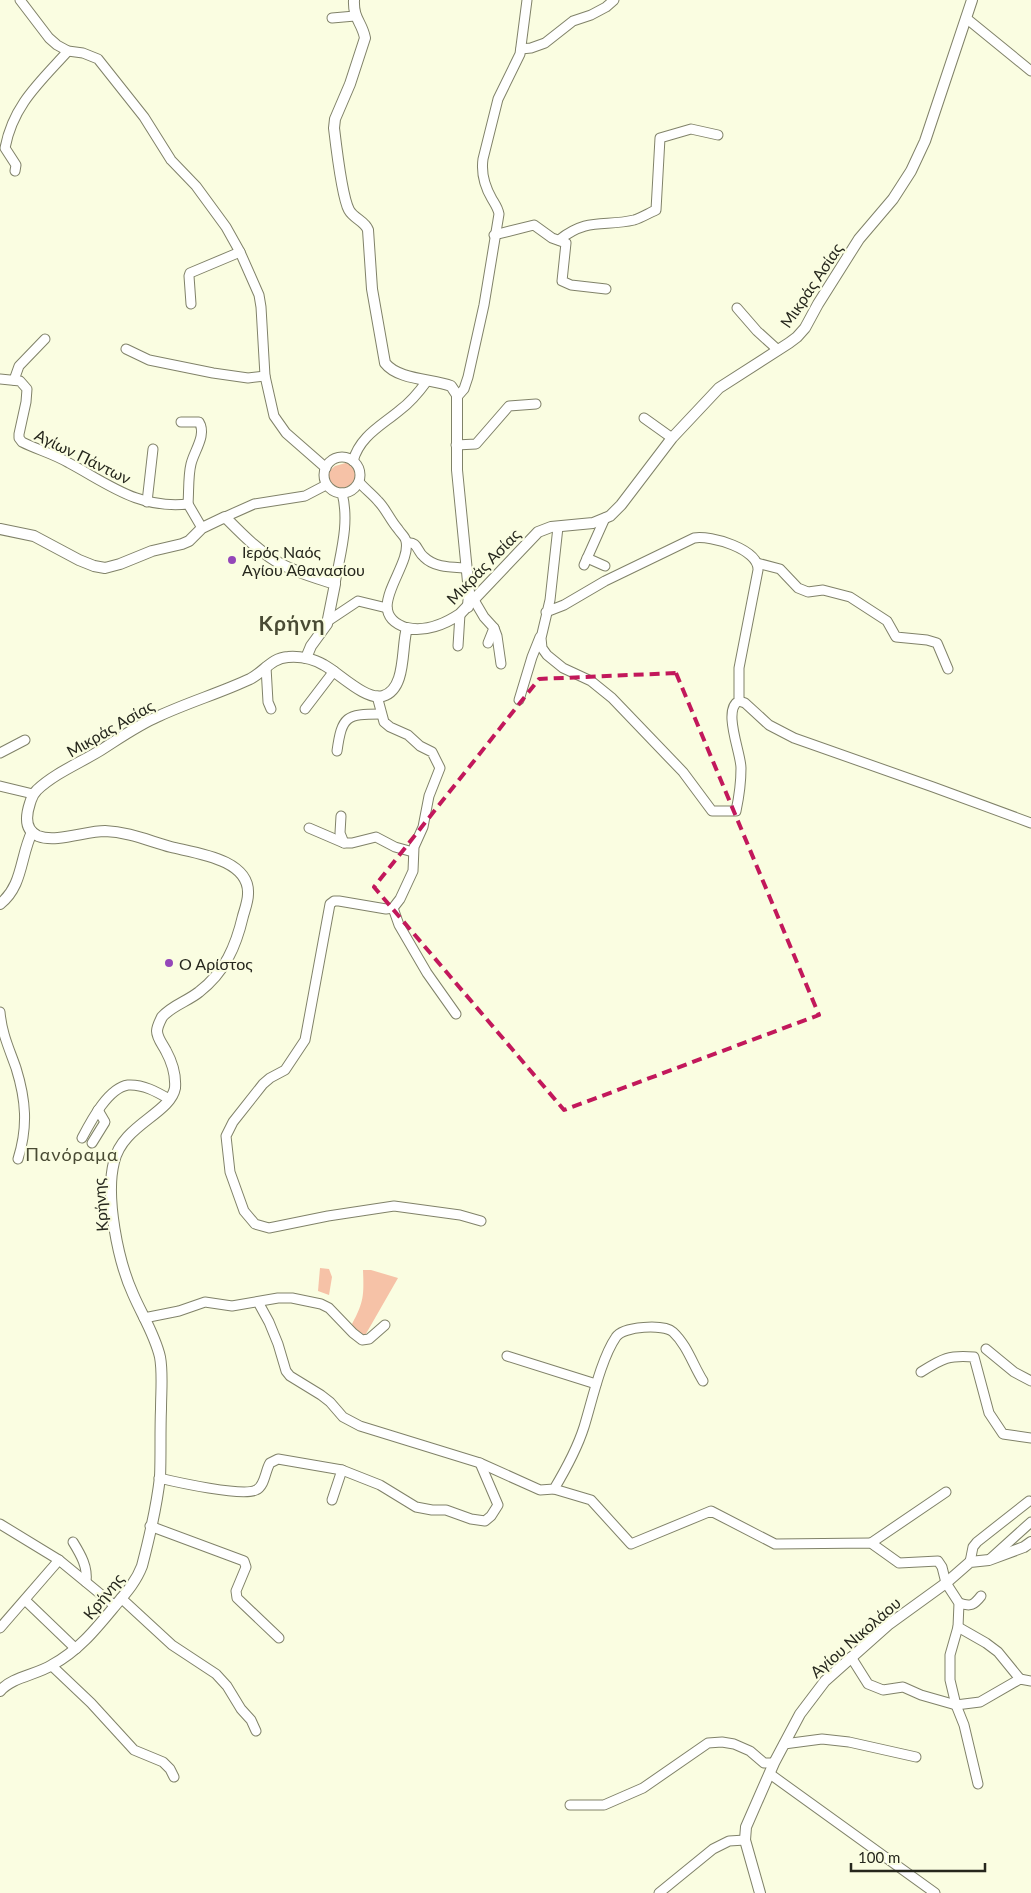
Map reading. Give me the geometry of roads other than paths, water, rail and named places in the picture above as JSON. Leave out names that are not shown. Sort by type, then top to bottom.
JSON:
[{"type":"street","points":[[20,0],[49,38],[68,51],[83,53],[98,59],[144,117],[171,160],[196,186],[226,228],[240,252],[260,300],[265,376],[271,406],[277,421],[297,443],[326,468]]},
{"type":"street","points":[[354,0],[355,16],[364,31],[365,38],[350,84],[335,119],[334,128],[346,199],[351,213],[364,222],[368,230],[372,289],[385,363],[396,370],[427,381],[451,386],[457,397],[456,445],[469,592],[458,646]]},
{"type":"street","points":[[457,397],[464,389],[468,377],[484,305],[498,211],[484,181],[483,159],[498,99],[521,49],[527,0]]},
{"type":"street","points":[[521,49],[531,48],[548,41],[573,21],[599,11],[614,0]]},
{"type":"street","name":"Μικράς Ασίας","points":[[407,628],[431,627],[448,621],[467,607],[538,532],[547,528],[593,523],[605,518],[620,505],[672,438],[719,388],[797,338],[860,239],[893,199],[911,171],[925,141],[972,0]]},
{"type":"street","points":[[332,18],[355,16]]},
{"type":"street","points":[[966,18],[1031,70]]},
{"type":"street","points":[[15,171],[16,164],[6,148],[15,114],[30,93],[68,51]]},
{"type":"street","points":[[559,240],[568,233],[586,225],[635,220],[656,210],[660,138],[691,128],[718,134]]},
{"type":"street","points":[[494,235],[534,225],[552,238],[566,243],[562,281],[571,285],[606,289]]},
{"type":"street","points":[[191,304],[190,272],[240,252]]},
{"type":"street","points":[[736,308],[778,350]]},
{"type":"street","points":[[0,380],[14,380],[19,366],[46,339]]},
{"type":"street","points":[[126,349],[148,360],[213,373],[242,378],[265,376]]},
{"type":"street","name":"Αγίων Πάντων","points":[[14,380],[24,384],[28,394],[20,428],[20,440],[68,462],[111,488],[147,502],[188,504]]},
{"type":"street","points":[[353,461],[356,450],[363,440],[407,404],[427,381]]},
{"type":"street","points":[[456,445],[476,444],[509,406],[536,404]]},
{"type":"street","points":[[644,418],[672,438]]},
{"type":"street","points":[[181,422],[194,421],[199,422],[201,426],[201,437],[191,465],[188,504],[202,528]]},
{"type":"street","points":[[147,502],[153,449]]},
{"type":"street","points":[[338,458],[346,458],[353,461],[359,471],[359,482],[351,491],[334,492],[326,485],[324,476],[326,468],[331,461],[338,458]]},
{"type":"street","points":[[359,482],[377,500],[397,529],[405,536],[407,543],[407,553],[389,592],[387,608],[394,622],[407,628],[404,636],[401,670],[397,682],[388,693],[377,696],[381,714],[386,725],[408,735],[420,746],[432,752],[439,766],[439,773],[429,796],[423,827],[413,852],[413,871],[400,899],[393,908],[386,909],[339,901],[334,901],[330,904],[305,1040],[285,1070],[267,1081],[230,1126],[225,1140],[230,1172],[244,1212],[251,1222],[263,1228],[394,1206],[452,1213],[481,1221]]},
{"type":"street","points":[[0,529],[34,536],[79,560],[106,568],[152,551],[178,546],[189,541],[202,528],[254,504],[305,496],[326,485]]},
{"type":"street","points":[[328,621],[346,521],[342,493]]},
{"type":"street","points":[[225,517],[246,538],[271,558],[300,572],[335,584]]},
{"type":"street","points":[[605,518],[586,561],[605,566]]},
{"type":"street","points":[[558,527],[553,577],[541,646],[547,655],[563,668],[591,681],[612,698],[680,768],[712,811],[734,812],[736,809],[741,765],[732,717],[734,705],[739,701]]},
{"type":"street","points":[[546,612],[557,609],[611,578],[694,538],[708,537],[743,551],[757,563],[780,570],[798,588],[808,592],[823,590],[850,597],[887,621],[896,637],[928,640],[937,643],[948,669]]},
{"type":"street","points":[[407,543],[416,546],[424,557],[438,566],[466,568]]},
{"type":"street","points":[[739,701],[739,668],[758,570],[757,563]]},
{"type":"street","points":[[306,658],[311,646],[328,621],[358,601],[387,608]]},
{"type":"street","points":[[467,607],[484,617],[494,628],[501,664]]},
{"type":"street","points":[[488,643],[494,628]]},
{"type":"street","points":[[520,700],[532,657],[542,633]]},
{"type":"street","name":"Μικράς Ασίας","points":[[33,794],[63,772],[154,718],[204,699],[253,677],[275,660],[284,657],[306,658],[324,664],[363,691],[377,696]]},
{"type":"street","points":[[266,667],[268,702],[271,708]]},
{"type":"street","points":[[305,709],[334,671]]},
{"type":"street","points":[[739,701],[744,703],[769,725],[794,738],[934,787],[1031,824]]},
{"type":"street","points":[[338,751],[341,727],[349,718],[360,714],[381,714]]},
{"type":"street","points":[[0,753],[25,740]]},
{"type":"street","points":[[0,786],[33,794],[27,824],[32,832],[40,836],[51,838],[102,831],[131,834],[216,858],[236,869],[246,880],[248,893],[246,904],[235,947],[227,961],[211,981],[196,995],[163,1015],[157,1028],[157,1034],[174,1072],[175,1086],[169,1099],[152,1090],[127,1085],[116,1090],[98,1110],[82,1138]]},
{"type":"street","points":[[341,816],[340,833],[344,843]]},
{"type":"street","points":[[309,828],[344,843],[378,838],[395,847],[413,852]]},
{"type":"street","points":[[0,904],[15,889],[32,832]]},
{"type":"street","points":[[393,908],[399,925],[456,1014]]},
{"type":"street","points":[[0,1012],[3,1036],[22,1088],[26,1120],[24,1141],[18,1159]]},
{"type":"street","name":"Κρήνης","points":[[0,1692],[16,1680],[52,1666],[85,1642],[136,1579],[142,1566],[160,1478],[160,1360],[156,1345],[131,1292],[121,1264],[112,1197],[112,1172],[114,1159],[119,1147],[128,1135],[160,1109],[169,1099]]},
{"type":"street","points":[[92,1143],[106,1122],[98,1110]]},
{"type":"street","points":[[144,1318],[179,1311],[205,1302],[232,1306],[278,1298],[292,1298],[321,1304],[335,1313],[362,1340],[369,1339],[385,1325]]},
{"type":"street","points":[[258,1302],[278,1344],[286,1371],[290,1376],[320,1394],[349,1421],[480,1463],[540,1490],[554,1489],[591,1500],[631,1544],[711,1511],[776,1544],[871,1543],[946,1492]]},
{"type":"street","points":[[554,1489],[578,1444],[596,1384],[611,1346],[618,1334],[626,1330],[666,1328],[675,1333],[703,1381]]},
{"type":"street","points":[[986,1349],[1014,1372],[1031,1381]]},
{"type":"street","points":[[507,1356],[596,1384]]},
{"type":"street","points":[[921,1372],[939,1360],[955,1356],[974,1356],[989,1412],[1003,1434],[1031,1438]]},
{"type":"street","points":[[160,1478],[210,1488],[252,1492],[260,1486],[270,1463],[275,1459],[342,1470],[380,1485],[426,1510],[446,1510],[470,1519],[485,1521],[491,1516],[498,1505],[480,1463]]},
{"type":"street","points":[[332,1500],[342,1470]]},
{"type":"street","points":[[1029,1501],[977,1542],[973,1547],[970,1562],[989,1560],[1024,1547],[1031,1542]]},
{"type":"street","points":[[989,1560],[1031,1522]]},
{"type":"street","points":[[0,1525],[59,1560],[86,1582],[118,1602],[172,1646],[216,1674],[227,1686],[241,1709],[252,1720],[256,1731]]},
{"type":"street","points":[[150,1526],[244,1561],[246,1567],[236,1591],[236,1598],[279,1638]]},
{"type":"street","points":[[73,1542],[84,1563],[87,1575],[86,1582]]},
{"type":"street","points":[[871,1543],[899,1563],[938,1562],[942,1567],[946,1583],[959,1603],[958,1627],[950,1655],[950,1680],[956,1705],[964,1725],[978,1784]]},
{"type":"street","points":[[0,1628],[59,1560]]},
{"type":"street","name":"Αγίου Νικολάου","points":[[745,1840],[745,1831],[749,1818],[774,1763],[806,1704],[851,1657],[894,1620],[946,1583],[970,1562]]},
{"type":"street","points":[[959,1603],[969,1606],[975,1604],[981,1596]]},
{"type":"street","points":[[25,1600],[76,1649]]},
{"type":"street","points":[[958,1627],[998,1652],[1020,1679]]},
{"type":"street","points":[[851,1657],[868,1684],[883,1690],[902,1687],[938,1701],[956,1705],[980,1702],[1020,1679],[1031,1681]]},
{"type":"street","points":[[52,1666],[91,1703],[134,1750],[163,1762],[170,1769],[174,1777]]},
{"type":"street","points":[[784,1744],[822,1739],[849,1742],[916,1757]]},
{"type":"street","points":[[570,1805],[604,1805],[643,1788],[708,1743],[722,1742],[734,1744],[750,1751],[764,1763],[774,1763]]},
{"type":"street","points":[[770,1774],[935,1893]]},
{"type":"street","points":[[659,1893],[714,1849],[729,1841],[745,1840],[760,1893]]},
{"type":"place","name":"Ιερός Ναός Αγίου Αθανασίου","points":[[232,560]]},
{"type":"place","name":"Ο Αρίστος","points":[[169,963]]},
{"type":"district","name":"Κρήνη","points":[[292,622]]},
{"type":"district","name":"Πανόραμα","points":[[72,1154]]}]
